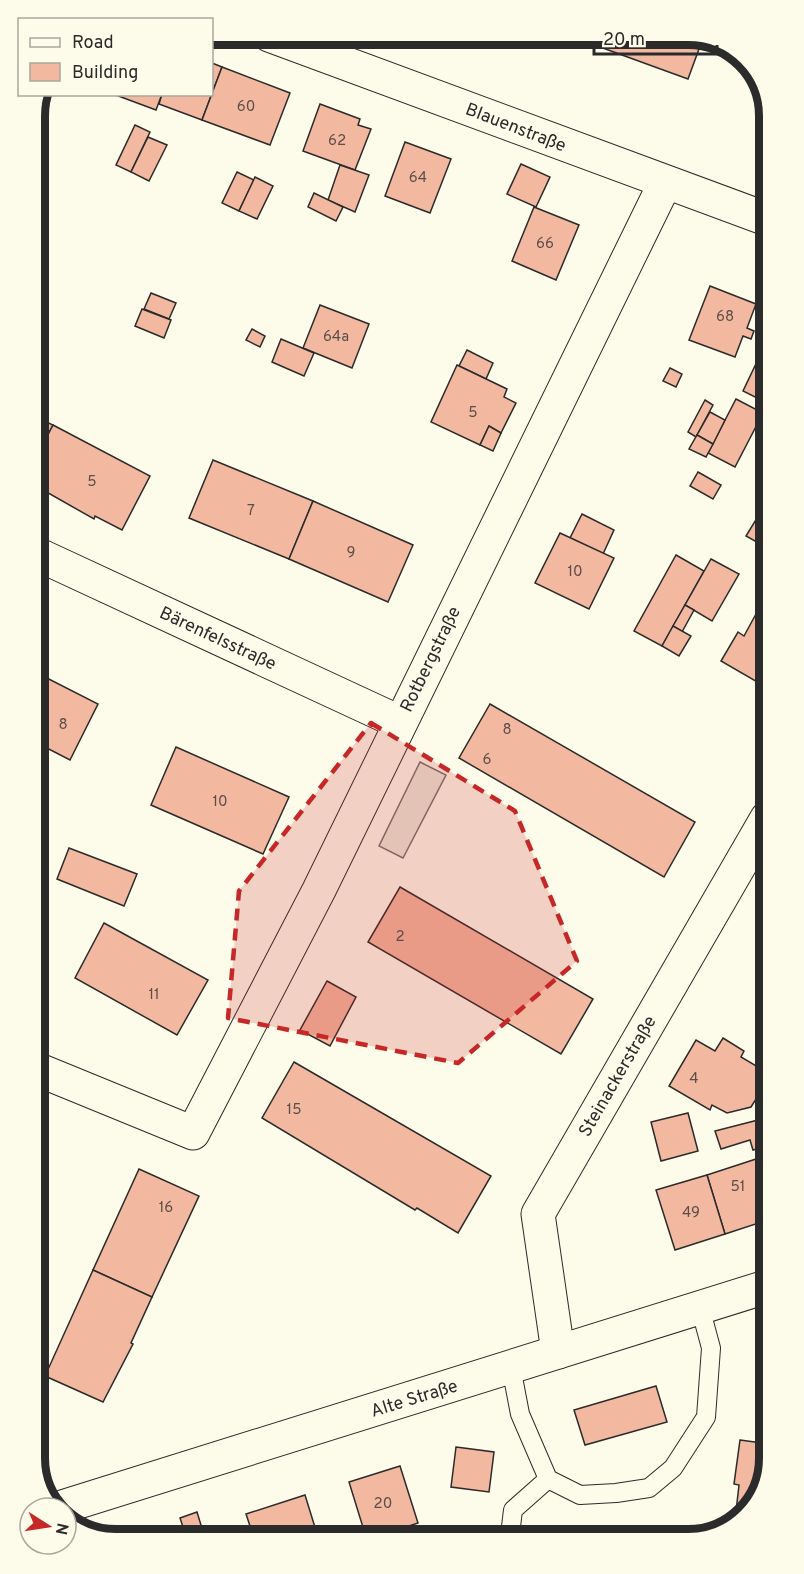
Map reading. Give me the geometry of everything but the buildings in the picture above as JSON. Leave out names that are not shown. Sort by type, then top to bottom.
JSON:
[{"type":"street","name":"Blauenstraße","points":[[298,45],[759,216]]},
{"type":"street","name":"Rotbergstraße","points":[[45,1072],[193,1133],[319,890],[399,722],[666,183]]},
{"type":"street","name":"Bärenfelsstraße","points":[[45,558],[399,722]]},
{"type":"street","name":"Steinackerstraße","points":[[558,1352],[538,1214],[759,832]]},
{"type":"street","name":"Alte Straße","points":[[78,1502],[759,1289]]},
{"type":"lane","points":[[511,1367],[520,1414],[548,1479],[580,1495],[649,1488],[673,1468],[706,1418],[711,1348],[700,1307]]},
{"type":"lane","points":[[511,1529],[513,1510],[548,1479]]},
{"type":"highlighted area","points":[[371,723],[515,811],[577,961],[458,1063],[228,1018],[239,891]]},
{"type":"shaded area","points":[[420,762],[446,775],[403,858],[379,846]]}]
